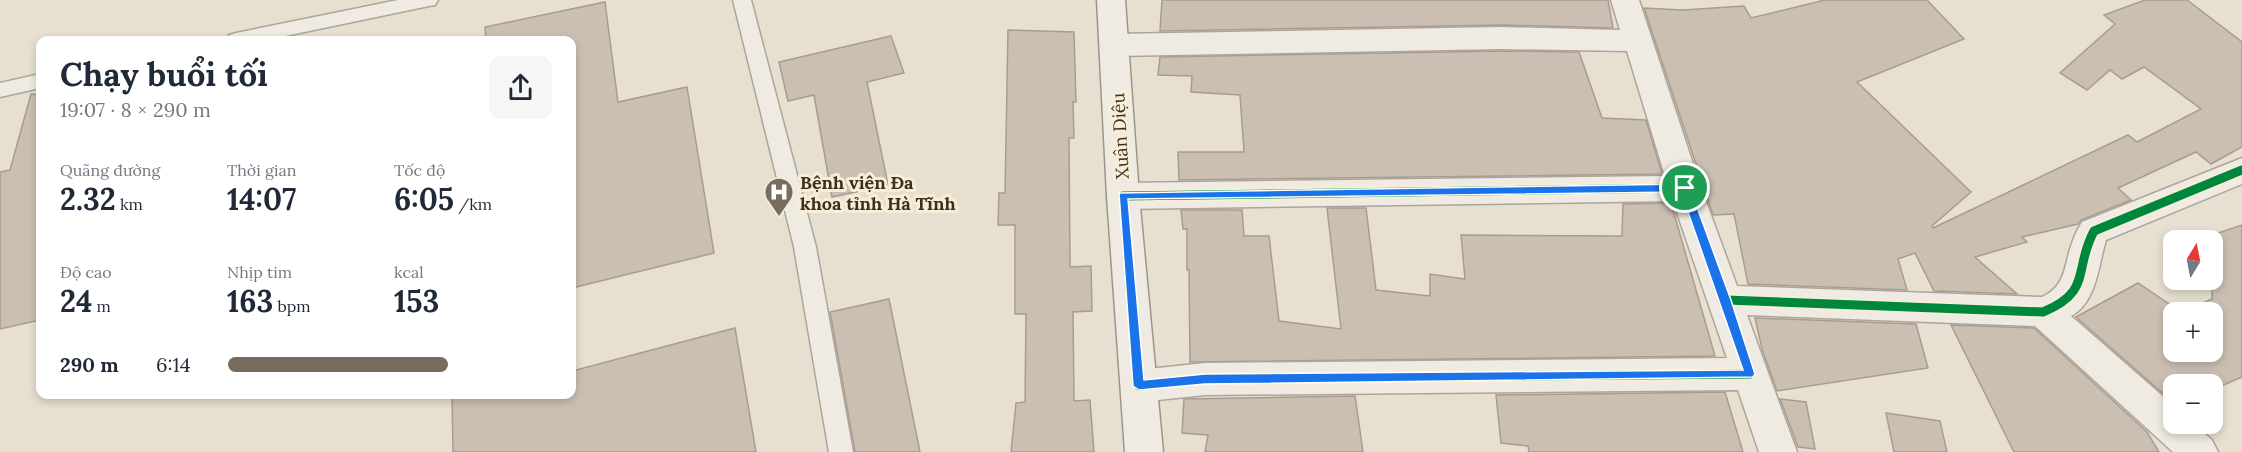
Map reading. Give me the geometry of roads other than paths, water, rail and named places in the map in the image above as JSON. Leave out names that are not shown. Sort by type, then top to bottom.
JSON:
[{"type":"street","name":"Xuân Diệu","points":[[1111,0],[1122,196],[1144,452]]},
{"type":"street","points":[[1625,0],[1685,188],[1778,452]]},
{"type":"street","points":[[1115,45],[1501,38],[1638,41]]},
{"type":"street","points":[[1726,300],[2043,312],[2066,302],[2077,287],[2086,242],[2094,231],[2242,170]]},
{"type":"street","points":[[1122,196],[1685,188]]},
{"type":"street","points":[[2043,312],[2199,452]]},
{"type":"street","points":[[1139,386],[1205,379],[1750,374]]},
{"type":"lane","points":[[255,36],[429,0]]},
{"type":"lane","points":[[742,0],[805,247],[841,452]]},
{"type":"lane","points":[[0,90],[36,82]]},
{"type":"place","name":"Bệnh viện Đa khoa tỉnh Hà Tĩnh","points":[[779,218]]}]
